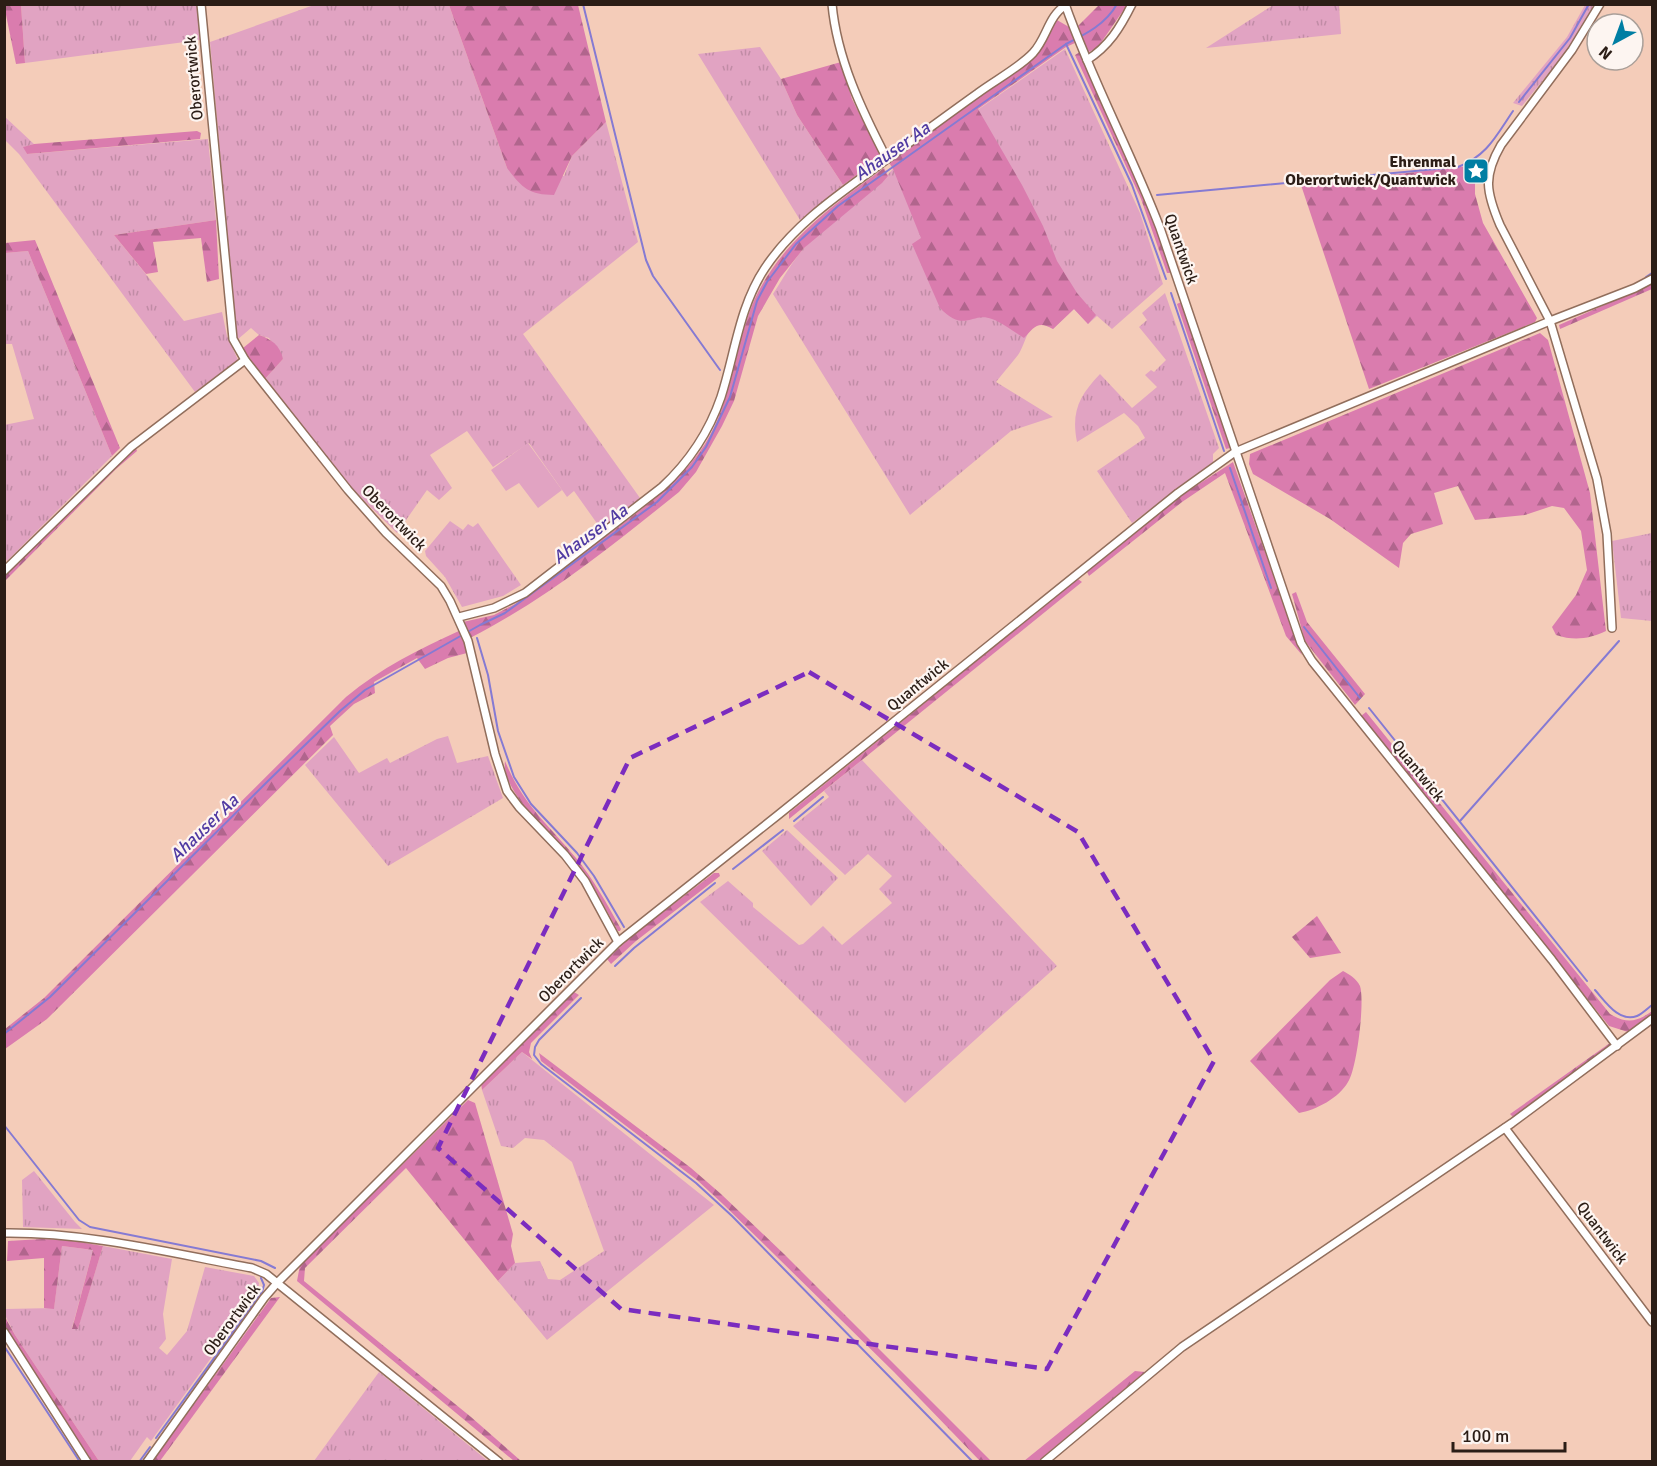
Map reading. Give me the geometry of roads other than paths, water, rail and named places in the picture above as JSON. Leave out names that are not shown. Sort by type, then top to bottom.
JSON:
[{"type":"street","name":"Oberortwick","points":[[147,1461],[264,1298],[278,1282],[618,942],[585,881],[565,855],[519,807],[507,791],[495,754],[468,641],[459,617],[441,586],[386,533],[348,490],[237,348],[231,331],[201,4]]},
{"type":"street","points":[[832,4],[834,25],[843,59],[857,97],[887,159]]},
{"type":"street","points":[[1087,60],[1105,48],[1132,4]]},
{"type":"street","points":[[1600,4],[1572,51],[1501,145],[1492,160],[1488,173],[1488,186],[1493,209],[1550,321],[1588,447],[1604,510],[1612,628]]},
{"type":"street","points":[[459,617],[494,608],[525,593],[675,475],[701,440],[713,417],[721,397],[742,319],[752,291],[765,268],[811,216],[1033,53],[1058,10],[1066,5]]},
{"type":"street","name":"Quantwick","points":[[1066,5],[1087,60],[1151,204],[1301,643],[1312,661],[1552,960],[1617,1046]]},
{"type":"street","name":"Quantwick","points":[[618,942],[1170,499],[1235,452],[1653,279]]},
{"type":"street","points":[[4,571],[131,447],[245,360]]},
{"type":"street","points":[[1044,1461],[1182,1347],[1505,1128],[1653,1019]]},
{"type":"street","name":"Quantwick","points":[[1505,1128],[1653,1322]]},
{"type":"street","points":[[4,1233],[60,1234],[93,1238],[252,1268],[266,1274],[499,1461]]},
{"type":"street","points":[[4,1332],[87,1461]]},
{"type":"waterway","points":[[583,4],[646,260],[653,276],[720,370]]},
{"type":"waterway","name":"Ahauser Aa","points":[[4,1034],[50,997],[270,779],[365,690],[505,613],[657,502],[692,467],[706,447],[730,397],[757,301],[767,282],[796,244],[838,206],[1066,44],[1095,28],[1117,4]]},
{"type":"waterway","points":[[1519,102],[1570,38],[1589,4]]},
{"type":"waterway","points":[[1066,44],[1132,185],[1166,279]]},
{"type":"waterway","points":[[1157,195],[1458,167],[1484,151],[1513,111]]},
{"type":"waterway","points":[[1646,277],[1652,273]]},
{"type":"waterway","points":[[1171,293],[1224,451]]},
{"type":"waterway","points":[[1230,468],[1271,588]]},
{"type":"waterway","points":[[1304,627],[1360,698]]},
{"type":"waterway","points":[[477,638],[488,675],[498,731],[514,777],[531,804],[577,853],[594,876],[624,927]]},
{"type":"waterway","points":[[1460,821],[1619,641]]},
{"type":"waterway","points":[[1369,708],[1587,981]]},
{"type":"waterway","points":[[794,821],[823,797]]},
{"type":"waterway","points":[[733,869],[783,830]]},
{"type":"waterway","points":[[615,966],[715,883]]},
{"type":"waterway","points":[[1595,990],[1613,1010],[1624,1016],[1637,1016],[1652,1005]]},
{"type":"waterway","points":[[581,998],[539,1040],[534,1055],[541,1064],[696,1183],[732,1216],[973,1462]]},
{"type":"waterway","points":[[4,1125],[79,1220],[90,1227],[261,1261],[275,1268]]},
{"type":"waterway","points":[[156,1438],[262,1292],[264,1285],[261,1278]]},
{"type":"waterway","points":[[4,1346],[80,1462]]},
{"type":"waterway","points":[[139,1462],[150,1447]]},
{"type":"place","name":"Ehrenmal Oberortwick/Quantwick","points":[[1476,171]]}]
